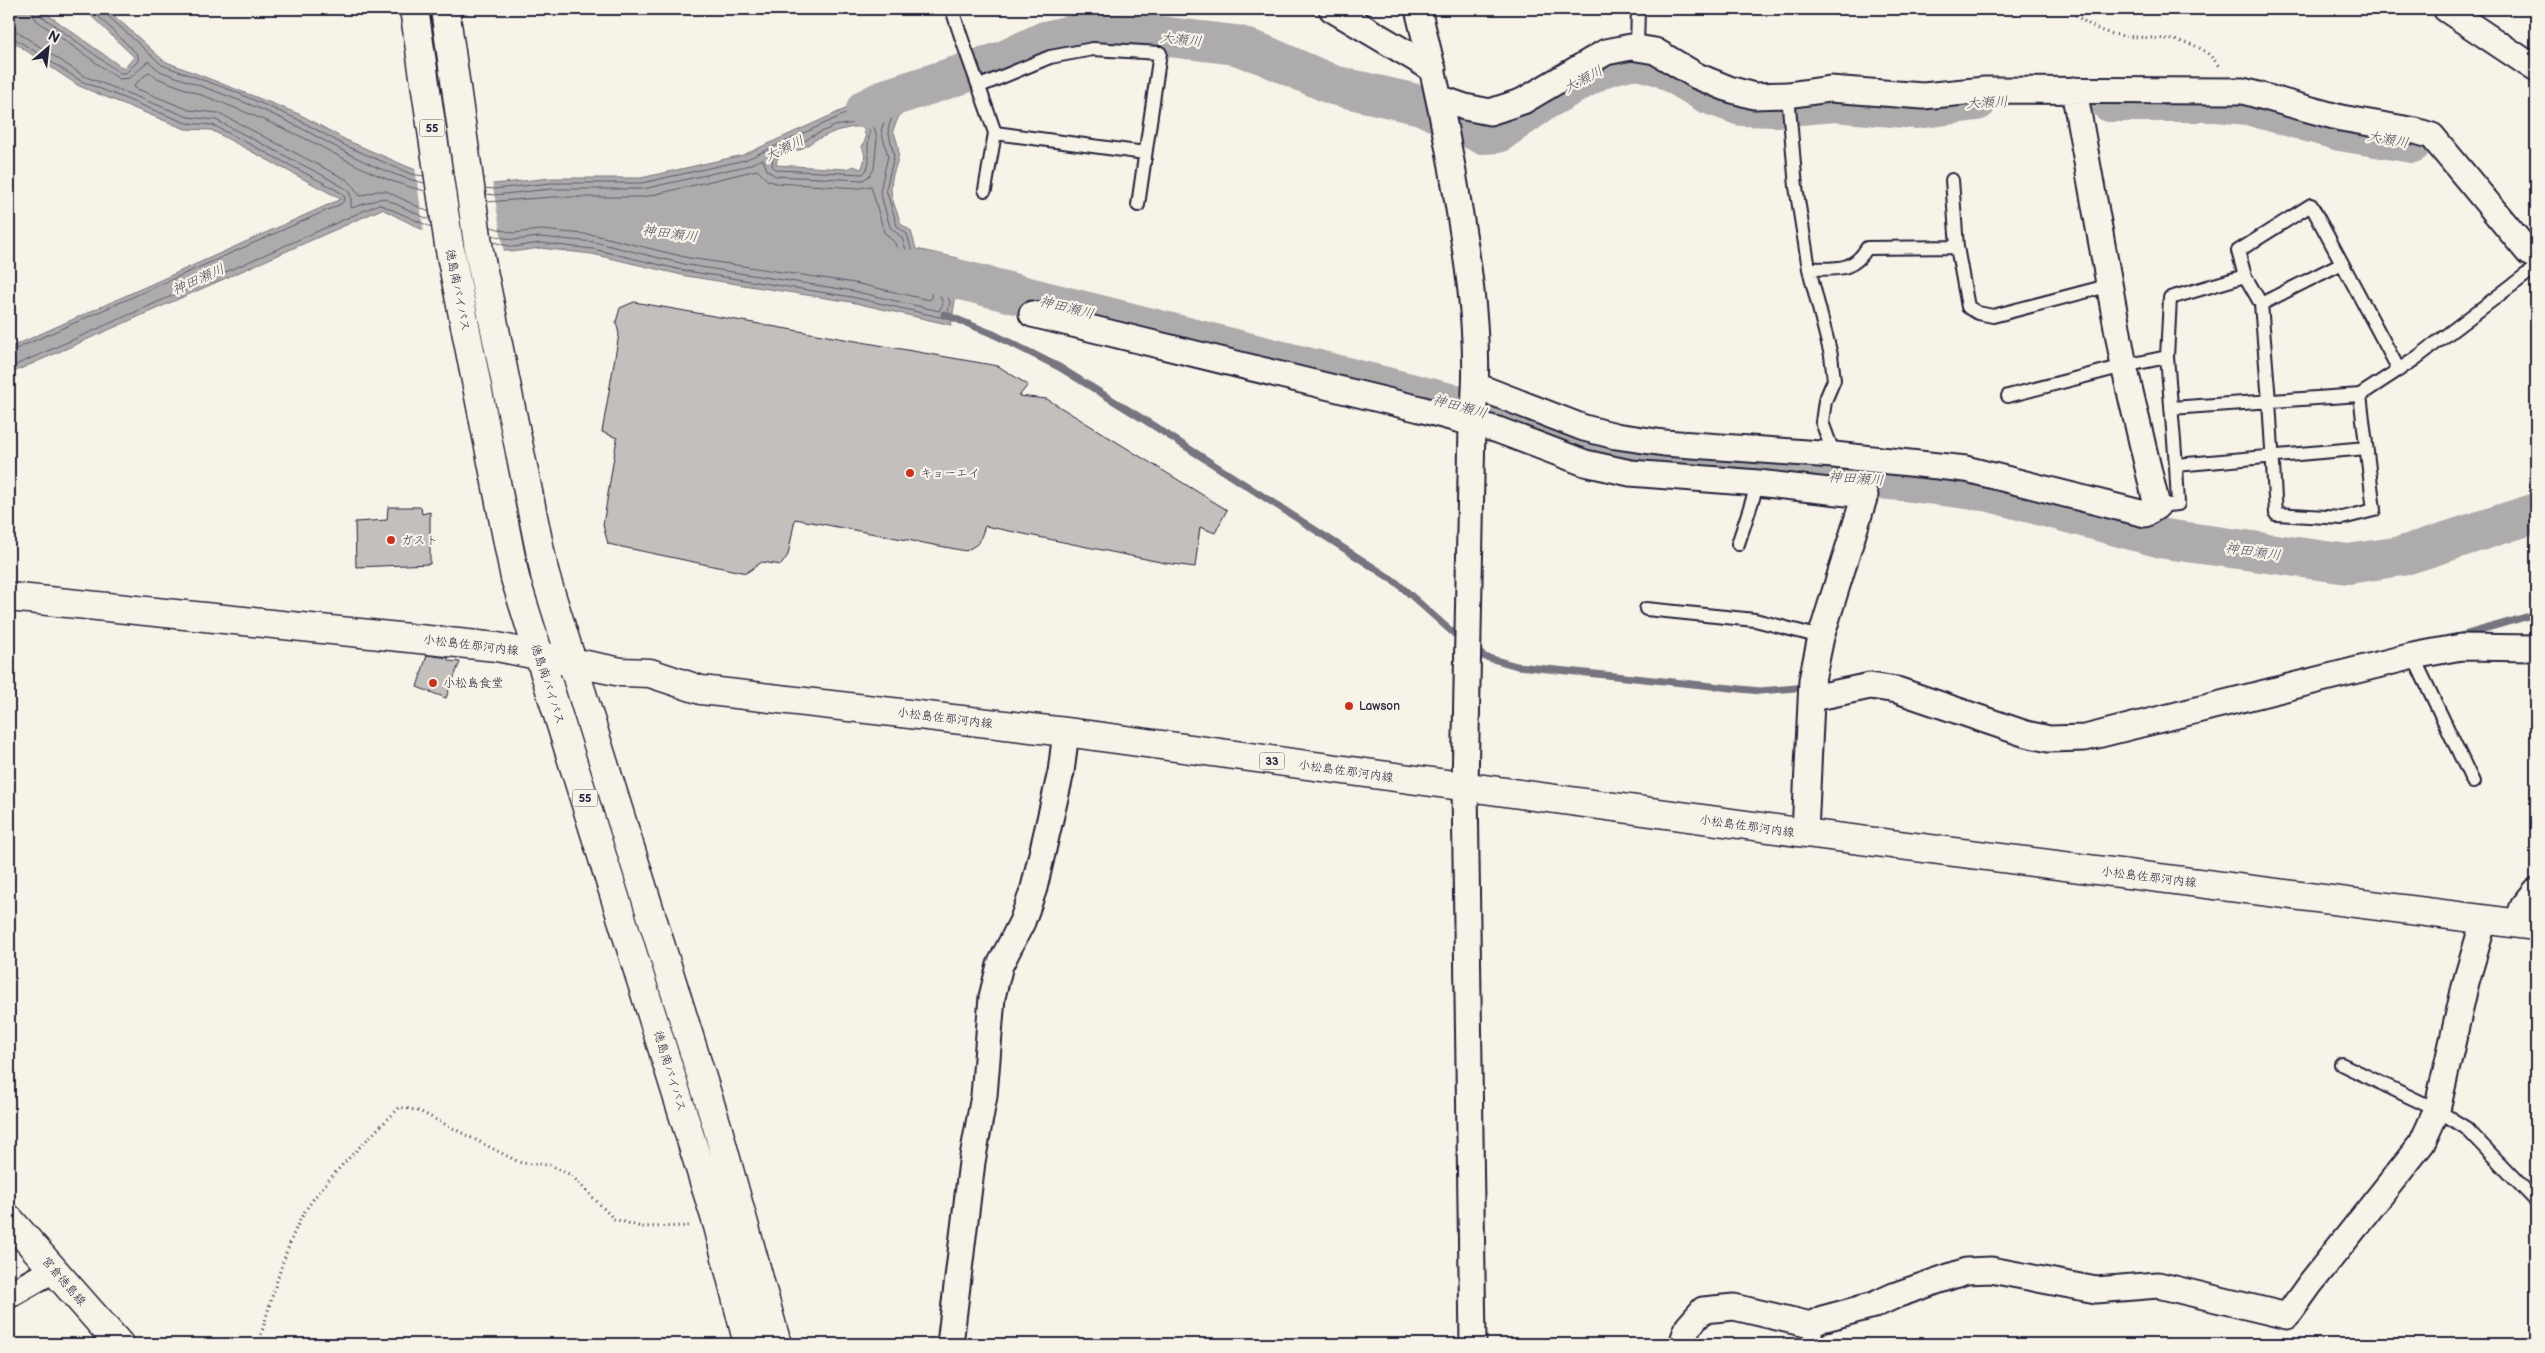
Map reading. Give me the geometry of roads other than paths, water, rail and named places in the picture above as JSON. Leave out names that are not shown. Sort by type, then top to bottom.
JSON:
[{"type":"main road","name":"徳島南バイパス","points":[[414,10],[449,245],[513,569],[718,1226],[748,1344]]},
{"type":"main road","name":"55","points":[[445,14],[479,251],[545,575],[717,1126],[777,1344]]},
{"type":"main road","name":"小松島佐那河内線","points":[[9,597],[472,644],[539,655],[574,664],[621,672],[650,673],[701,690],[1066,732],[1805,833],[2526,925]]},
{"type":"main road","name":"宮倉徳島線","points":[[9,1219],[22,1231],[53,1270],[119,1344]]},
{"type":"street","points":[[1332,9],[1433,69]]},
{"type":"street","points":[[1418,9],[1433,69],[1454,173],[1469,270],[1475,336],[1465,788],[1473,1344]]},
{"type":"street","points":[[2446,9],[2536,69]]},
{"type":"street","points":[[1441,110],[1465,107],[1490,112],[1523,101],[1606,52],[1637,48],[1655,51],[1697,76],[1729,90],[1789,104],[1830,89],[1923,96],[1985,90],[2075,98],[2243,91],[2341,118],[2416,131],[2432,136],[2529,253],[2536,256]]},
{"type":"street","points":[[1032,314],[1420,409],[1474,405],[1616,436],[1664,443],[1834,455],[1966,469],[2145,514],[2157,506],[2124,366],[2111,284],[2075,98]]},
{"type":"street","points":[[1474,405],[1498,430],[1585,463],[1630,473],[1758,483],[1865,495],[1821,637],[1813,690],[1805,833]]},
{"type":"street","points":[[1813,690],[1870,686],[1897,690],[2026,734],[2050,739],[2084,738],[2413,656],[2461,647],[2536,648]]},
{"type":"street","points":[[950,1344],[972,1162],[984,1096],[992,997],[1000,965],[1022,922],[1034,888],[1061,772],[1066,732]]},
{"type":"street","points":[[2526,925],[2523,907],[2536,891]]},
{"type":"street","points":[[1682,1344],[1688,1327],[1703,1310],[1734,1307],[1815,1335],[1822,1319],[1874,1305],[1896,1295],[1966,1271],[1991,1270],[2096,1290],[2158,1285],[2287,1316],[2422,1142],[2437,1110],[2466,982],[2484,920]]},
{"type":"street","points":[[9,1295],[53,1270]]},
{"type":"lane","points":[[952,9],[969,63],[995,133],[985,190]]},
{"type":"lane","points":[[1637,48],[1638,9]]},
{"type":"lane","points":[[977,81],[1050,57],[1093,49],[1160,53],[1138,205]]},
{"type":"lane","points":[[1789,104],[1796,187],[1809,269],[1831,355],[1834,380],[1825,400],[1822,422],[1834,455]]},
{"type":"lane","points":[[995,133],[1145,153]]},
{"type":"lane","points":[[1952,180],[1957,246],[1968,307],[1978,314],[1993,316],[2111,284]]},
{"type":"lane","points":[[2360,395],[2374,510],[2342,518],[2276,514],[2270,401],[2261,304],[2245,276],[2238,251],[2311,205],[2399,370]]},
{"type":"lane","points":[[1809,269],[1846,268],[1860,260],[1867,248],[1957,246]]},
{"type":"lane","points":[[2261,304],[2342,263]]},
{"type":"lane","points":[[2171,408],[2360,395],[2399,370],[2536,267]]},
{"type":"lane","points":[[2157,506],[2178,504],[2168,357],[2170,298],[2245,276]]},
{"type":"lane","points":[[2008,396],[2124,366],[2168,357]]},
{"type":"lane","points":[[2176,465],[2366,448]]},
{"type":"lane","points":[[1738,544],[1758,483]]},
{"type":"lane","points":[[1646,609],[1755,620],[1821,637]]},
{"type":"lane","points":[[2413,656],[2473,782]]},
{"type":"lane","points":[[2341,1064],[2437,1110],[2466,1128],[2536,1201]]},
{"type":"water","points":[[9,9],[40,9],[124,69],[134,57],[84,9],[107,9],[164,61],[299,114],[346,140],[413,169],[494,184],[551,178],[641,178],[743,155],[854,105],[866,93],[913,71],[917,89],[908,95],[893,130],[897,141],[898,156],[891,193],[901,224],[911,231],[916,249],[958,258],[956,274],[949,289],[955,301],[951,325],[851,302],[686,276],[592,254],[540,248],[512,252],[423,230],[382,209],[9,374],[9,348],[341,199],[211,130],[185,129],[79,86],[9,39]],"holes":[[[863,127],[866,138],[862,147],[864,158],[861,169],[853,166],[846,169],[776,165],[777,159],[790,150],[800,150],[815,140],[836,131]]]},
{"type":"waterway","name":"大瀬川","points":[[866,109],[888,98],[1003,61],[1045,41],[1080,33],[1160,36],[1236,45],[1262,54],[1333,85],[1421,105],[1482,134],[1498,133],[1545,100],[1604,67],[1634,59],[1663,67],[1708,94],[1741,106],[1777,107],[1834,102],[1916,109],[1977,101]]},
{"type":"waterway","name":"大瀬川","points":[[2110,102],[2217,102],[2248,105],[2340,131],[2412,143]]},
{"type":"waterway","name":"神田瀬川","points":[[900,269],[933,273],[1489,413],[1576,448],[1663,463],[1903,481],[1990,492],[2165,539],[2348,564],[2402,556],[2536,513]]},
{"type":"waterway","points":[[944,314],[993,334],[1059,367],[1143,419],[1396,582],[1461,640]]},
{"type":"waterway","points":[[2460,636],[2536,614]]},
{"type":"waterway","points":[[1474,649],[1485,657],[1517,666],[1760,691],[1808,687]]},
{"type":"place","name":"キョーエイ","points":[[910,473]]},
{"type":"place","name":"ガスト","points":[[391,540]]},
{"type":"place","name":"小松島食堂","points":[[433,683]]},
{"type":"place","name":"Lawson","points":[[1349,706]]}]
